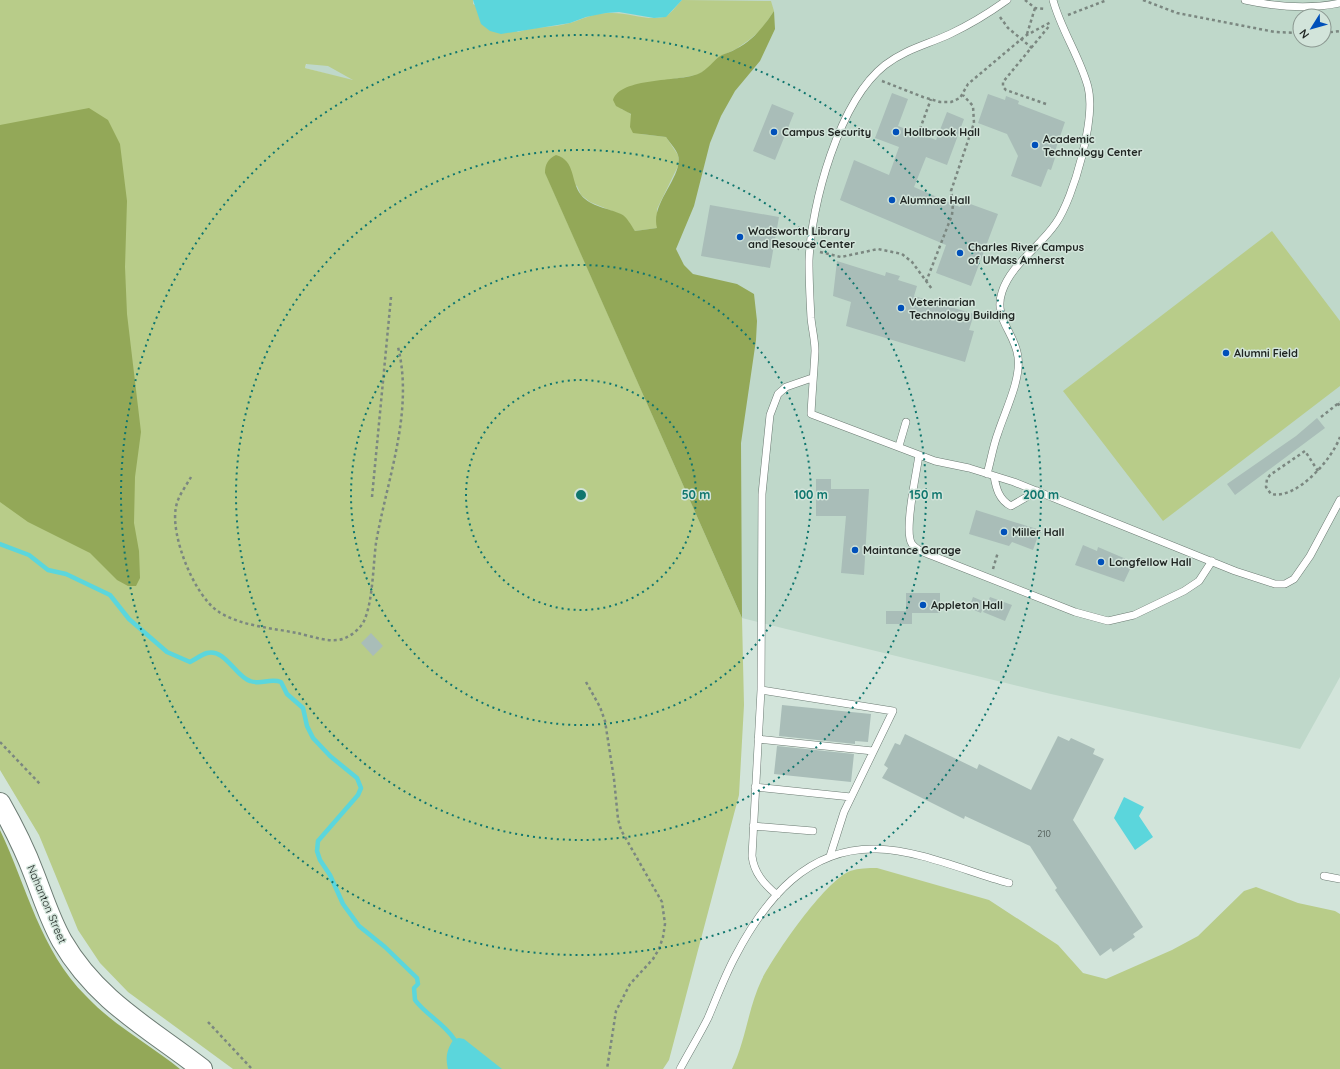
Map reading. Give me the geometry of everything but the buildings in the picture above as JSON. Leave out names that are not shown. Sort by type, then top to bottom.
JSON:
[{"type":"main road","name":"Nahanton Street","points":[[0,803],[27,855],[52,921],[62,940],[79,966],[113,1004],[202,1069]]},
{"type":"lane","points":[[1007,0],[949,34],[905,52],[875,74],[862,90],[844,123],[819,196],[810,251],[811,317],[815,350],[812,378],[811,414],[899,446],[935,461],[990,475],[1037,491],[1261,581],[1285,584],[1294,579],[1310,556],[1340,500]]},
{"type":"lane","points":[[1246,0],[1308,8],[1340,4]]},
{"type":"lane","points":[[1037,491],[1011,506],[1001,497],[990,475],[997,435],[1017,377],[1018,366],[1015,348],[999,312],[999,303],[1002,291],[1013,272],[1048,234],[1062,215],[1082,156],[1090,114],[1088,87],[1054,3]]},
{"type":"lane","points":[[776,895],[766,885],[755,868],[752,849],[761,690],[762,494],[770,415],[778,394],[786,387],[812,378]]},
{"type":"lane","points":[[899,446],[906,422]]},
{"type":"lane","points":[[919,455],[909,518],[910,539],[912,544],[920,550],[1075,612],[1108,621],[1134,615],[1199,581],[1212,561]]},
{"type":"lane","points":[[761,690],[893,711],[844,812],[830,856]]},
{"type":"lane","points":[[758,739],[873,751]]},
{"type":"lane","points":[[755,787],[851,797]]},
{"type":"lane","points":[[753,826],[813,831]]},
{"type":"lane","points":[[680,1069],[707,1020],[735,955],[757,920],[776,895],[805,869],[830,856],[846,850],[878,849],[921,856],[1009,883]]},
{"type":"lane","points":[[1324,876],[1340,879]]},
{"type":"path","points":[[1025,0],[1035,8],[1042,9],[1054,3]]},
{"type":"path","points":[[1059,18],[1107,0]]},
{"type":"path","points":[[1143,0],[1177,12],[1275,32],[1292,33]]},
{"type":"path","points":[[1027,34],[1035,8]]},
{"type":"path","points":[[994,9],[1004,23],[1032,48]]},
{"type":"path","points":[[875,74],[885,83],[931,99],[945,103],[951,102],[963,95],[968,84],[1027,34],[1053,21],[1008,76],[1003,87],[1014,93],[1046,104]]},
{"type":"path","points":[[926,282],[952,216],[953,204],[951,191],[973,129],[973,106],[963,95]]},
{"type":"path","points":[[920,129],[931,99]]},
{"type":"path","points":[[780,246],[841,257],[878,249],[889,250],[902,254],[912,262],[932,289]]},
{"type":"path","points":[[372,497],[391,297]]},
{"type":"path","points":[[191,477],[176,507],[176,519],[180,548],[187,568],[198,591],[206,601],[219,613],[242,622],[329,639],[346,638],[363,624],[368,610],[379,528],[402,417],[404,378],[398,347]]},
{"type":"path","points":[[1321,416],[1339,403],[1340,407]]},
{"type":"path","points":[[1318,471],[1305,451],[1270,475],[1267,479],[1266,487],[1271,494],[1281,493],[1305,482],[1318,471],[1334,450],[1340,437]]},
{"type":"path","points":[[990,579],[998,552]]},
{"type":"path","points":[[586,682],[600,706],[605,721],[620,825],[636,859],[652,882],[662,902],[664,924],[663,937],[659,949],[653,959],[630,984],[616,1011],[607,1069]]},
{"type":"path","points":[[0,742],[40,784]]},
{"type":"path","points":[[208,1022],[252,1069]]},
{"type":"shaded area","name":"Charles River Campus of UMass Amherst","points":[[330,0],[1340,0],[1340,677],[1300,749],[1051,694],[742,618],[525,127],[305,68]]},
{"type":"green space","points":[[0,0],[473,0],[473,4],[518,32],[564,25],[593,15],[604,13],[616,13],[650,18],[664,17],[682,0],[771,1],[774,11],[761,30],[749,40],[736,49],[721,56],[706,70],[697,75],[637,85],[621,109],[632,116],[641,134],[666,137],[678,155],[679,164],[657,209],[657,228],[635,231],[622,215],[590,202],[581,195],[577,186],[545,172],[742,618],[744,705],[739,795],[669,1060],[663,1069],[233,1069],[128,992],[100,963],[78,930],[39,835],[0,770]],"holes":[[[306,64],[328,66],[353,80],[305,68]]]},
{"type":"green space","points":[[774,11],[775,29],[760,61],[735,91],[721,116],[710,143],[694,206],[676,249],[684,265],[693,274],[737,284],[754,294],[757,321],[756,340],[741,443],[742,618],[545,173],[545,170],[546,164],[553,157],[556,155],[562,158],[570,167],[575,184],[585,199],[595,205],[623,215],[635,231],[657,228],[656,219],[658,209],[676,172],[679,163],[678,155],[666,137],[633,133],[630,127],[631,114],[616,106],[613,100],[618,93],[627,87],[651,81],[689,76],[702,72],[722,55],[748,42],[762,28]]},
{"type":"green space","points":[[89,108],[108,120],[120,144],[127,201],[125,267],[127,314],[141,432],[135,477],[134,523],[139,551],[140,578],[136,586],[128,586],[117,580],[90,553],[28,522],[0,502],[0,125]]},
{"type":"green space","name":"Alumni Field","points":[[1272,231],[1340,321],[1340,386],[1163,521],[1063,391]]},
{"type":"green space","points":[[0,830],[36,917],[57,959],[70,978],[86,996],[108,1016],[180,1069],[0,1069]]},
{"type":"green space","points":[[877,868],[989,900],[1058,945],[1083,973],[1106,979],[1172,950],[1198,936],[1244,891],[1256,887],[1298,903],[1335,911],[1340,914],[1340,1069],[732,1069],[741,1047],[753,1001],[762,979],[801,920],[814,903],[839,878],[853,870]]},
{"type":"water","points":[[473,0],[682,0],[666,17],[654,18],[619,12],[606,13],[586,17],[570,23],[501,34],[490,31],[481,24]]},
{"type":"water","points":[[1124,797],[1144,807],[1139,816],[1153,837],[1135,850],[1114,818]]},
{"type":"water","points":[[454,1039],[464,1039],[502,1069],[448,1069],[448,1050]]},
{"type":"waterway","points":[[0,544],[29,555],[48,570],[66,574],[110,595],[129,619],[167,652],[190,662],[207,653],[213,653],[225,659],[240,674],[250,681],[281,682],[287,694],[303,708],[307,726],[313,738],[330,756],[357,778],[361,788],[358,795],[318,841],[317,851],[320,860],[330,875],[343,904],[359,926],[385,947],[417,978],[418,984],[414,988],[415,1000],[445,1028],[454,1039]]},
{"type":"place","name":"Campus Security","points":[[774,132]]},
{"type":"place","name":"Hollbrook Hall","points":[[896,132]]},
{"type":"place","name":"Academic Technology Center","points":[[1035,145]]},
{"type":"place","name":"Alumnae Hall","points":[[892,200]]},
{"type":"place","name":"Wadsworth Library and Resouce Center","points":[[740,237]]},
{"type":"place","name":"Charles River Campus of UMass Amherst","points":[[960,253]]},
{"type":"place","name":"Veterinarian Technology Building","points":[[901,308]]},
{"type":"place","name":"Alumni Field","points":[[1226,353]]},
{"type":"place","name":"Miller Hall","points":[[1004,532]]},
{"type":"place","name":"Maintance Garage","points":[[855,550]]},
{"type":"place","name":"Longfellow Hall","points":[[1101,562]]},
{"type":"place","name":"Appleton Hall","points":[[923,605]]}]
